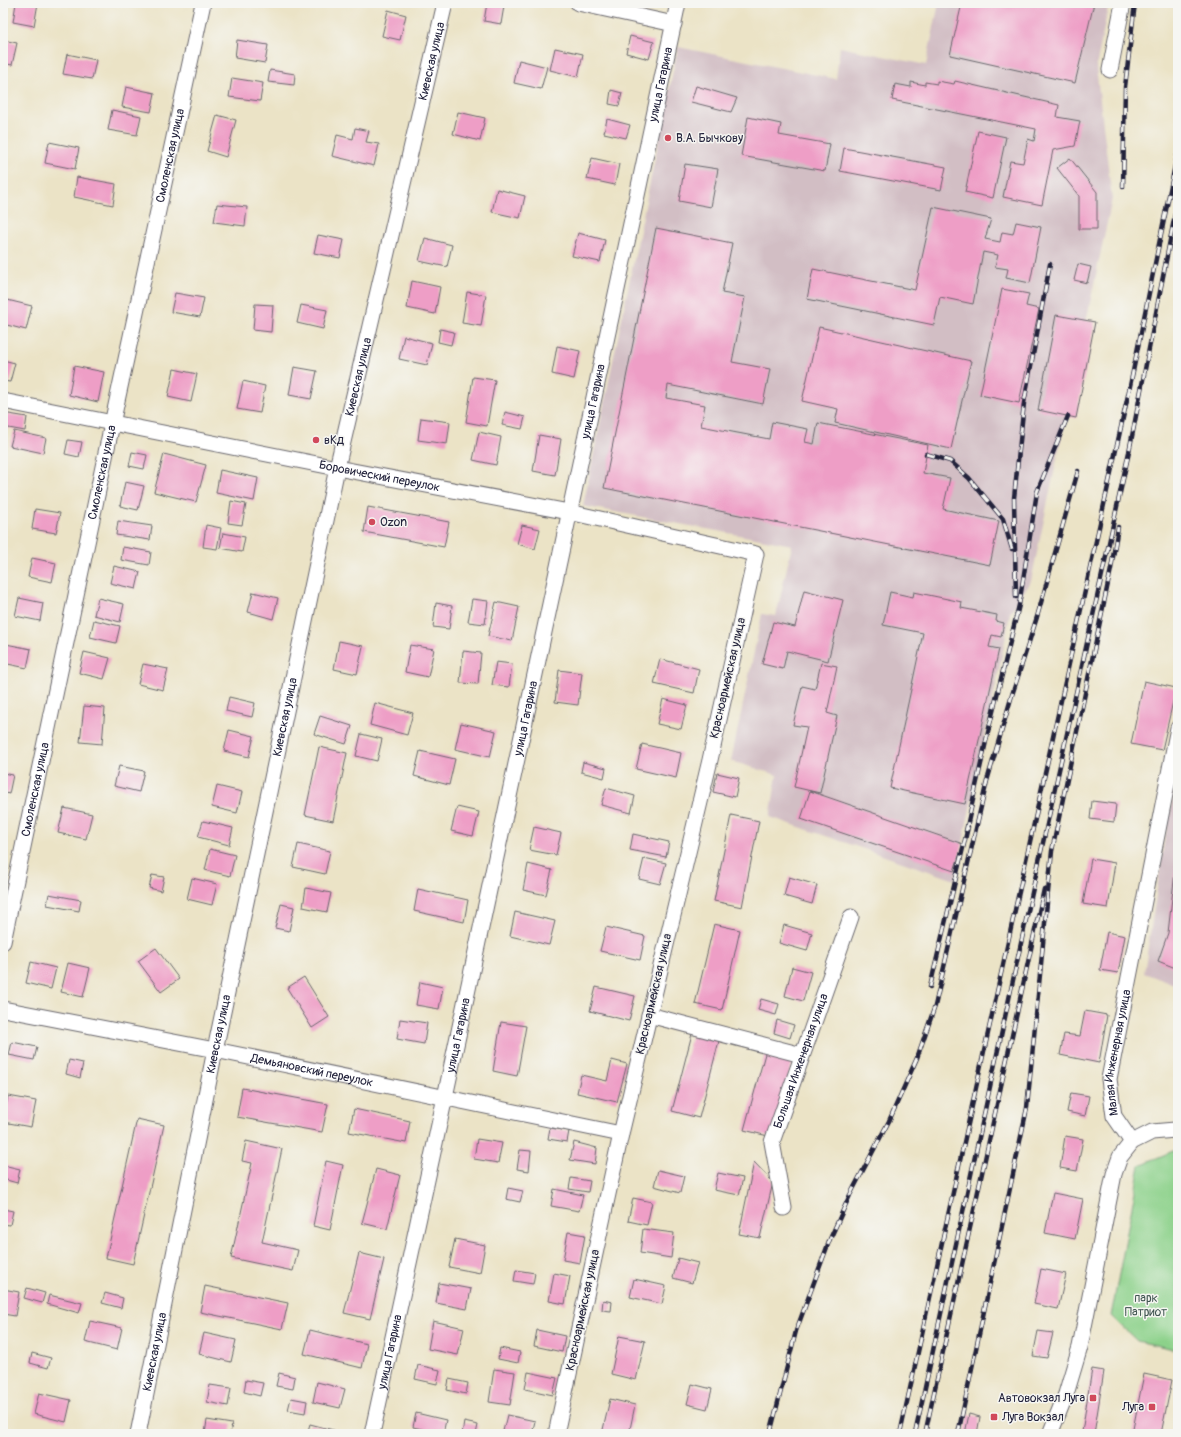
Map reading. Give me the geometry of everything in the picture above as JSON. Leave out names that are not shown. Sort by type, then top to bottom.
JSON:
[{"type":"street","name":"Смоленская улица","points":[[3,942],[112,424],[203,3]]},
{"type":"street","name":"Киевская улица","points":[[138,1434],[215,1050],[336,468],[445,3]]},
{"type":"street","points":[[578,3],[674,24]]},
{"type":"street","name":"улица Гагарина","points":[[372,1434],[446,1097],[678,3]]},
{"type":"street","points":[[1110,70],[1123,3]]},
{"type":"street","name":"Боровический переулок","points":[[3,401],[336,468],[569,512],[756,554]]},
{"type":"street","name":"Красноармейская улица","points":[[556,1434],[621,1134],[710,760],[756,554]]},
{"type":"street","name":"Малая Инженерная улица","points":[[1132,1142],[1114,1116],[1109,1079],[1178,728]]},
{"type":"street","name":"Большая Инженерная улица","points":[[784,1208],[772,1142],[851,916]]},
{"type":"street","name":"Демьяновский переулок","points":[[3,1009],[215,1050],[621,1134]]},
{"type":"street","points":[[649,1014],[802,1055]]},
{"type":"street","points":[[1050,1434],[1066,1394],[1080,1347],[1114,1174],[1120,1157],[1132,1142],[1152,1132],[1175,1130],[1178,1132]]},
{"type":"shaded area","points":[[939,3],[1109,3],[1096,67],[1112,199],[1031,581],[1010,612],[955,880],[770,817],[777,775],[731,761],[762,614],[776,616],[792,545],[583,506],[678,47],[836,79],[840,47],[926,65]]},
{"type":"shaded area","points":[[1178,770],[1178,986],[1144,973],[1164,843]]},
{"type":"green space","name":"парк Патриот","points":[[1173,1151],[1178,1152],[1178,1350],[1137,1341],[1111,1316],[1140,1165]]},
{"type":"building","points":[[16,3],[38,3],[34,26],[13,22]]},
{"type":"building","points":[[487,3],[504,6],[501,24],[484,21]]},
{"type":"building","points":[[962,3],[1094,3],[1075,83],[950,55]]},
{"type":"building","points":[[388,10],[406,15],[400,40],[382,36]]},
{"type":"building","points":[[630,36],[654,42],[649,59],[626,53]]},
{"type":"building","points":[[3,40],[17,43],[12,65],[3,63]]},
{"type":"building","points":[[237,40],[268,45],[265,63],[235,58]]},
{"type":"building","points":[[555,48],[583,54],[578,77],[550,70]]},
{"type":"building","points":[[67,54],[96,60],[92,79],[63,74]]},
{"type":"building","points":[[519,60],[547,67],[541,89],[514,83]]},
{"type":"building","points":[[270,70],[295,74],[294,85],[268,82]]},
{"type":"building","points":[[232,78],[263,83],[260,101],[229,97]]},
{"type":"building","points":[[937,81],[954,84],[955,81],[1059,105],[1057,117],[1080,121],[1075,146],[1053,150],[1042,205],[1003,197],[1010,161],[1023,163],[1028,139],[1034,141],[1036,129],[892,100],[895,84],[911,87],[911,82],[925,85],[925,82],[937,84]]},
{"type":"building","points":[[696,86],[737,98],[731,112],[691,102]]},
{"type":"building","points":[[126,87],[155,93],[151,112],[122,107]]},
{"type":"building","points":[[611,90],[622,93],[619,106],[609,104]]},
{"type":"building","points":[[112,110],[141,116],[137,135],[108,130]]},
{"type":"building","points":[[458,112],[485,118],[480,141],[453,134]]},
{"type":"building","points":[[217,115],[236,120],[226,157],[207,151]]},
{"type":"building","points":[[748,117],[781,124],[779,135],[830,144],[825,171],[741,156]]},
{"type":"building","points":[[607,119],[630,125],[626,138],[604,133]]},
{"type":"building","points":[[355,128],[369,131],[366,142],[379,144],[374,166],[332,156],[337,135],[353,139]]},
{"type":"building","points":[[978,131],[1006,137],[993,198],[965,192]]},
{"type":"building","points":[[49,142],[79,148],[75,169],[45,163]]},
{"type":"building","points":[[844,148],[946,167],[941,190],[840,171]]},
{"type":"building","points":[[592,158],[619,164],[615,185],[587,179]]},
{"type":"building","points":[[1070,158],[1097,192],[1097,229],[1079,229],[1079,196],[1057,168]]},
{"type":"building","points":[[685,164],[718,169],[711,207],[679,201]]},
{"type":"building","points":[[77,177],[116,184],[113,205],[74,197]]},
{"type":"building","points":[[497,189],[525,196],[520,218],[492,212]]},
{"type":"building","points":[[217,204],[247,207],[245,226],[214,222]]},
{"type":"building","points":[[933,207],[991,219],[985,239],[1000,242],[1002,232],[1013,234],[1016,222],[1041,227],[1030,283],[1006,278],[1008,269],[995,267],[998,255],[983,252],[973,304],[940,297],[934,325],[807,299],[813,269],[915,290]]},
{"type":"building","points":[[656,228],[732,243],[722,293],[745,297],[732,362],[770,369],[763,404],[668,385],[666,398],[705,405],[701,426],[769,439],[772,422],[808,429],[805,442],[814,444],[818,423],[928,445],[923,473],[950,478],[943,509],[999,521],[990,565],[604,488]]},
{"type":"building","points":[[578,233],[605,240],[600,262],[572,256]]},
{"type":"building","points":[[318,235],[344,240],[340,258],[314,253]]},
{"type":"building","points":[[425,238],[452,245],[447,267],[419,261]]},
{"type":"building","points":[[1078,264],[1091,267],[1087,283],[1074,280]]},
{"type":"building","points":[[412,281],[440,287],[435,314],[407,308]]},
{"type":"building","points":[[1002,289],[1029,294],[1026,306],[1039,309],[1019,403],[980,395]]},
{"type":"building","points":[[467,292],[486,295],[481,326],[462,323]]},
{"type":"building","points":[[175,293],[204,298],[200,317],[171,312]]},
{"type":"building","points":[[3,299],[32,306],[26,330],[3,324]]},
{"type":"building","points":[[255,304],[273,305],[271,332],[253,330]]},
{"type":"building","points":[[301,305],[327,310],[323,329],[297,323]]},
{"type":"building","points":[[1056,315],[1095,322],[1076,418],[1038,410]]},
{"type":"building","points":[[819,327],[971,361],[951,449],[835,423],[838,409],[802,401]]},
{"type":"building","points":[[440,329],[454,332],[451,345],[438,342]]},
{"type":"building","points":[[404,336],[432,343],[427,365],[399,359]]},
{"type":"building","points":[[557,346],[580,351],[574,379],[552,374]]},
{"type":"building","points":[[3,360],[15,363],[10,382],[3,381]]},
{"type":"building","points":[[74,366],[104,372],[98,402],[69,395]]},
{"type":"building","points":[[294,367],[317,371],[311,399],[289,395]]},
{"type":"building","points":[[174,369],[197,374],[191,402],[168,397]]},
{"type":"building","points":[[473,377],[495,380],[487,426],[466,422]]},
{"type":"building","points":[[243,381],[265,386],[260,413],[237,409]]},
{"type":"building","points":[[505,412],[525,417],[522,429],[502,425]]},
{"type":"building","points":[[3,413],[27,417],[25,431],[3,427]]},
{"type":"building","points":[[421,418],[450,422],[447,444],[418,440]]},
{"type":"building","points":[[14,431],[46,438],[43,453],[10,446]]},
{"type":"building","points":[[479,432],[501,437],[496,465],[473,460]]},
{"type":"building","points":[[539,435],[561,439],[555,475],[533,471]]},
{"type":"building","points":[[68,440],[82,442],[79,457],[65,454]]},
{"type":"building","points":[[132,452],[147,455],[144,469],[129,466]]},
{"type":"building","points":[[164,454],[206,465],[196,502],[154,492]]},
{"type":"building","points":[[220,470],[258,478],[254,501],[216,493]]},
{"type":"building","points":[[125,482],[144,486],[138,510],[120,506]]},
{"type":"building","points":[[231,501],[246,504],[242,525],[228,523]]},
{"type":"building","points":[[368,507],[449,522],[444,547],[364,532]]},
{"type":"building","points":[[35,509],[60,513],[56,533],[32,529]]},
{"type":"building","points":[[118,521],[152,526],[150,540],[116,535]]},
{"type":"building","points":[[206,525],[221,528],[217,549],[203,547]]},
{"type":"building","points":[[522,525],[540,529],[535,549],[517,544]]},
{"type":"building","points":[[223,533],[245,537],[242,552],[220,548]]},
{"type":"building","points":[[123,547],[151,552],[149,565],[121,560]]},
{"type":"building","points":[[32,558],[56,563],[52,582],[28,577]]},
{"type":"building","points":[[114,566],[140,572],[136,589],[110,583]]},
{"type":"building","points":[[804,590],[843,600],[828,661],[787,651],[783,669],[762,664],[773,622],[795,627]]},
{"type":"building","points":[[253,592],[278,598],[273,619],[248,612]]},
{"type":"building","points":[[890,592],[913,597],[914,592],[962,602],[961,608],[997,615],[996,621],[1004,623],[1001,637],[992,635],[989,647],[999,649],[965,804],[890,788],[923,633],[883,625]]},
{"type":"building","points":[[19,598],[43,603],[40,621],[15,616]]},
{"type":"building","points":[[98,598],[124,604],[120,622],[94,615]]},
{"type":"building","points":[[472,599],[488,601],[485,624],[468,622]]},
{"type":"building","points":[[496,602],[519,607],[512,641],[488,636]]},
{"type":"building","points":[[436,603],[452,606],[449,629],[433,627]]},
{"type":"building","points":[[94,620],[120,626],[116,643],[90,637]]},
{"type":"building","points":[[339,641],[363,646],[357,674],[334,669]]},
{"type":"building","points":[[6,644],[31,649],[27,668],[3,663]]},
{"type":"building","points":[[410,645],[434,649],[428,677],[405,672]]},
{"type":"building","points":[[463,651],[481,653],[478,684],[460,683]]},
{"type":"building","points":[[84,652],[110,658],[104,679],[79,673]]},
{"type":"building","points":[[660,659],[699,669],[694,693],[654,684]]},
{"type":"building","points":[[496,662],[512,664],[509,687],[492,685]]},
{"type":"building","points":[[821,663],[837,666],[827,713],[837,716],[820,793],[794,787],[807,727],[793,725],[802,686],[815,689]]},
{"type":"building","points":[[143,664],[168,669],[163,690],[138,684]]},
{"type":"building","points":[[559,670],[582,673],[578,705],[555,702]]},
{"type":"building","points":[[1144,681],[1176,688],[1162,750],[1131,744]]},
{"type":"building","points":[[229,697],[255,703],[252,717],[226,711]]},
{"type":"building","points":[[663,699],[687,705],[681,729],[657,724]]},
{"type":"building","points":[[375,703],[413,713],[407,735],[370,725]]},
{"type":"building","points":[[84,706],[105,708],[102,744],[80,742]]},
{"type":"building","points":[[320,716],[352,726],[346,744],[314,734]]},
{"type":"building","points":[[461,723],[496,731],[490,757],[455,749]]},
{"type":"building","points":[[229,730],[254,736],[249,757],[224,751]]},
{"type":"building","points":[[361,734],[382,739],[377,761],[356,756]]},
{"type":"building","points":[[642,744],[681,753],[676,778],[636,769]]},
{"type":"building","points":[[319,747],[347,753],[333,821],[305,815]]},
{"type":"building","points":[[420,751],[455,759],[449,785],[414,776]]},
{"type":"building","points":[[583,762],[606,768],[604,778],[581,772]]},
{"type":"building","points":[[119,766],[144,771],[139,792],[114,786]]},
{"type":"building","points":[[3,773],[13,775],[9,794],[3,792]]},
{"type":"building","points":[[717,773],[739,778],[735,797],[713,792]]},
{"type":"building","points":[[217,786],[242,792],[237,813],[212,807]]},
{"type":"building","points":[[606,788],[635,796],[631,813],[601,805]]},
{"type":"building","points":[[810,791],[963,844],[954,871],[801,819]]},
{"type":"building","points":[[1092,801],[1116,804],[1114,822],[1090,819]]},
{"type":"building","points":[[457,807],[479,812],[473,836],[451,831]]},
{"type":"building","points":[[64,808],[92,814],[86,839],[58,833]]},
{"type":"building","points":[[731,815],[759,821],[742,907],[714,901]]},
{"type":"building","points":[[203,821],[233,828],[229,845],[198,837]]},
{"type":"building","points":[[534,827],[561,833],[556,855],[529,850]]},
{"type":"building","points":[[633,834],[669,842],[666,857],[630,850]]},
{"type":"building","points":[[298,844],[330,851],[325,874],[293,867]]},
{"type":"building","points":[[210,849],[235,855],[230,876],[205,870]]},
{"type":"building","points":[[1177,854],[1178,969],[1158,961],[1168,933]]},
{"type":"building","points":[[644,858],[666,863],[660,884],[639,879]]},
{"type":"building","points":[[1091,859],[1115,863],[1108,908],[1083,904]]},
{"type":"building","points":[[528,864],[552,870],[546,895],[523,890]]},
{"type":"building","points":[[152,875],[164,877],[161,891],[149,888]]},
{"type":"building","points":[[789,877],[817,885],[812,904],[784,896]]},
{"type":"building","points":[[192,878],[217,884],[212,905],[187,899]]},
{"type":"building","points":[[306,888],[331,893],[327,912],[303,907]]},
{"type":"building","points":[[418,889],[468,900],[464,922],[414,911]]},
{"type":"building","points":[[49,894],[81,900],[79,911],[47,905]]},
{"type":"building","points":[[281,904],[294,907],[289,931],[275,928]]},
{"type":"building","points":[[515,912],[555,921],[549,945],[510,936]]},
{"type":"building","points":[[714,924],[740,930],[722,1010],[695,1004]]},
{"type":"building","points":[[784,925],[812,933],[807,951],[779,943]]},
{"type":"building","points":[[606,927],[645,936],[640,960],[600,951]]},
{"type":"building","points":[[1107,932],[1125,936],[1118,973],[1100,970]]},
{"type":"building","points":[[156,948],[179,979],[161,992],[138,961]]},
{"type":"building","points":[[31,962],[56,968],[51,989],[26,983]]},
{"type":"building","points":[[68,963],[90,968],[83,997],[61,992]]},
{"type":"building","points":[[792,967],[811,972],[803,1001],[785,996]]},
{"type":"building","points":[[304,977],[329,1017],[312,1028],[287,988]]},
{"type":"building","points":[[420,982],[443,987],[439,1009],[416,1005]]},
{"type":"building","points":[[596,987],[635,996],[629,1021],[590,1011]]},
{"type":"building","points":[[761,999],[779,1004],[776,1015],[758,1010]]},
{"type":"building","points":[[1085,1011],[1107,1015],[1099,1063],[1060,1055],[1064,1034],[1080,1036]]},
{"type":"building","points":[[400,1019],[427,1023],[424,1044],[397,1039]]},
{"type":"building","points":[[777,1020],[794,1025],[790,1038],[774,1033]]},
{"type":"building","points":[[501,1022],[526,1026],[517,1076],[493,1071]]},
{"type":"building","points":[[693,1030],[720,1037],[699,1118],[672,1111]]},
{"type":"building","points":[[12,1042],[37,1047],[34,1060],[9,1055]]},
{"type":"building","points":[[766,1050],[794,1057],[772,1137],[744,1130]]},
{"type":"building","points":[[69,1060],[83,1063],[80,1078],[66,1074]]},
{"type":"building","points":[[612,1060],[627,1064],[617,1102],[577,1093],[581,1075],[607,1081]]},
{"type":"building","points":[[242,1088],[328,1104],[322,1132],[237,1117]]},
{"type":"building","points":[[1071,1093],[1089,1096],[1085,1116],[1067,1112]]},
{"type":"building","points":[[8,1096],[36,1101],[31,1127],[3,1122]]},
{"type":"building","points":[[354,1109],[410,1121],[406,1143],[349,1132]]},
{"type":"building","points":[[137,1119],[164,1125],[133,1264],[106,1258]]},
{"type":"building","points":[[550,1128],[569,1131],[567,1142],[548,1139]]},
{"type":"building","points":[[1065,1136],[1083,1139],[1077,1171],[1060,1168]]},
{"type":"building","points":[[477,1139],[502,1143],[498,1163],[474,1159]]},
{"type":"building","points":[[246,1141],[282,1149],[262,1242],[298,1250],[293,1271],[231,1258],[252,1163],[242,1161]]},
{"type":"building","points":[[574,1142],[597,1148],[595,1164],[570,1160]]},
{"type":"building","points":[[520,1150],[531,1151],[529,1171],[517,1169]]},
{"type":"building","points":[[326,1161],[343,1165],[330,1230],[313,1226]]},
{"type":"building","points":[[754,1162],[773,1182],[760,1238],[739,1234]]},
{"type":"building","points":[[3,1165],[20,1169],[17,1183],[3,1179]]},
{"type":"building","points":[[376,1169],[400,1175],[387,1229],[362,1223]]},
{"type":"building","points":[[658,1170],[684,1176],[680,1193],[654,1186]]},
{"type":"building","points":[[718,1173],[743,1178],[739,1195],[714,1190]]},
{"type":"building","points":[[571,1178],[590,1181],[588,1192],[569,1189]]},
{"type":"building","points":[[508,1188],[523,1191],[520,1202],[506,1199]]},
{"type":"building","points":[[554,1189],[583,1195],[579,1211],[551,1206]]},
{"type":"building","points":[[1053,1193],[1083,1199],[1075,1239],[1045,1233]]},
{"type":"building","points":[[633,1198],[652,1202],[647,1225],[628,1221]]},
{"type":"building","points":[[3,1209],[13,1211],[10,1225],[3,1224]]},
{"type":"building","points":[[643,1229],[674,1233],[671,1258],[640,1253]]},
{"type":"building","points":[[568,1232],[585,1235],[580,1263],[563,1260]]},
{"type":"building","points":[[455,1239],[485,1245],[480,1273],[449,1267]]},
{"type":"building","points":[[359,1253],[384,1259],[370,1319],[344,1313]]},
{"type":"building","points":[[678,1258],[698,1263],[692,1283],[673,1278]]},
{"type":"building","points":[[1041,1269],[1066,1274],[1058,1309],[1034,1304]]},
{"type":"building","points":[[516,1270],[535,1273],[533,1284],[514,1281]]},
{"type":"building","points":[[554,1273],[570,1276],[565,1304],[549,1301]]},
{"type":"building","points":[[634,1279],[666,1286],[662,1304],[630,1297]]},
{"type":"building","points":[[439,1283],[471,1289],[467,1309],[436,1303]]},
{"type":"building","points":[[205,1286],[288,1303],[282,1329],[200,1312]]},
{"type":"building","points":[[27,1288],[45,1293],[42,1303],[24,1298]]},
{"type":"building","points":[[3,1289],[19,1292],[15,1316],[3,1314]]},
{"type":"building","points":[[105,1293],[123,1298],[121,1308],[102,1303]]},
{"type":"building","points":[[49,1295],[82,1303],[79,1313],[47,1304]]},
{"type":"building","points":[[603,1300],[612,1302],[611,1311],[602,1310]]},
{"type":"building","points":[[90,1321],[122,1328],[117,1350],[85,1342]]},
{"type":"building","points":[[433,1321],[464,1328],[458,1355],[428,1349]]},
{"type":"building","points":[[310,1330],[367,1344],[362,1368],[304,1354]]},
{"type":"building","points":[[537,1330],[565,1336],[562,1352],[534,1346]]},
{"type":"building","points":[[1038,1331],[1053,1333],[1047,1358],[1033,1356]]},
{"type":"building","points":[[204,1333],[236,1340],[231,1362],[199,1354]]},
{"type":"building","points":[[619,1336],[645,1341],[636,1380],[611,1374]]},
{"type":"building","points":[[500,1348],[520,1352],[518,1363],[498,1359]]},
{"type":"building","points":[[32,1353],[51,1358],[48,1368],[30,1363]]},
{"type":"building","points":[[418,1365],[440,1370],[437,1384],[415,1379]]},
{"type":"building","points":[[494,1369],[515,1372],[510,1405],[489,1402]]},
{"type":"building","points":[[1092,1369],[1104,1371],[1094,1434],[1082,1432]]},
{"type":"building","points":[[528,1372],[557,1378],[553,1395],[525,1389]]},
{"type":"building","points":[[279,1373],[295,1377],[293,1389],[276,1386]]},
{"type":"building","name":"Луга","points":[[1144,1374],[1172,1380],[1161,1434],[1132,1434]]},
{"type":"building","points":[[449,1379],[468,1383],[466,1394],[447,1390]]},
{"type":"building","points":[[246,1380],[263,1383],[260,1396],[244,1392]]},
{"type":"building","points":[[317,1382],[345,1389],[340,1408],[313,1402]]},
{"type":"building","points":[[692,1384],[712,1389],[707,1409],[687,1404]]},
{"type":"building","points":[[210,1385],[231,1388],[228,1406],[207,1402]]},
{"type":"building","points":[[39,1393],[71,1400],[66,1422],[34,1414]]},
{"type":"building","points":[[291,1398],[307,1401],[305,1413],[288,1410]]},
{"type":"building","points":[[610,1399],[635,1405],[629,1434],[602,1434]]},
{"type":"building","points":[[416,1413],[446,1420],[443,1434],[413,1427]]},
{"type":"building","points":[[969,1414],[980,1417],[977,1434],[965,1434]]},
{"type":"building","points":[[507,1415],[535,1421],[532,1434],[515,1434],[503,1431]]},
{"type":"building","points":[[207,1420],[232,1424],[230,1434],[205,1434]]},
{"type":"building","points":[[464,1422],[478,1425],[476,1434],[462,1434]]},
{"type":"building","points":[[310,1424],[337,1431],[337,1434],[307,1434]]},
{"type":"railway","points":[[1123,187],[1125,87],[1135,3]]},
{"type":"railway","points":[[900,1434],[1130,386],[1178,151]]},
{"type":"railway","points":[[915,1434],[1129,452],[1178,199]]},
{"type":"railway","points":[[1016,597],[1014,498],[1024,403],[1050,264]]},
{"type":"railway","points":[[966,831],[1019,605],[1037,492],[1068,416]]},
{"type":"railway","points":[[926,454],[950,461],[969,478],[1003,519],[1012,549]]},
{"type":"railway","points":[[770,1434],[796,1331],[830,1239],[850,1195],[889,1121],[917,1058],[935,1006],[987,781],[1037,617],[1078,471]]},
{"type":"railway","points":[[958,1434],[1027,1108],[1052,851],[1111,569],[1118,527]]},
{"type":"railway","points":[[930,987],[968,827]]},
{"type":"railway","points":[[925,1434],[1044,889]]},
{"type":"place","name":"В.А. Бычкову","points":[[668,138]]},
{"type":"place","name":"вКд","points":[[316,440]]},
{"type":"place","name":"Ozon","points":[[372,522]]},
{"type":"place","name":"Автовокзал Луга","points":[[1093,1398]]},
{"type":"place","name":"Луга","points":[[1152,1407]]},
{"type":"place","name":"Луга Вокзал","points":[[994,1417]]}]
